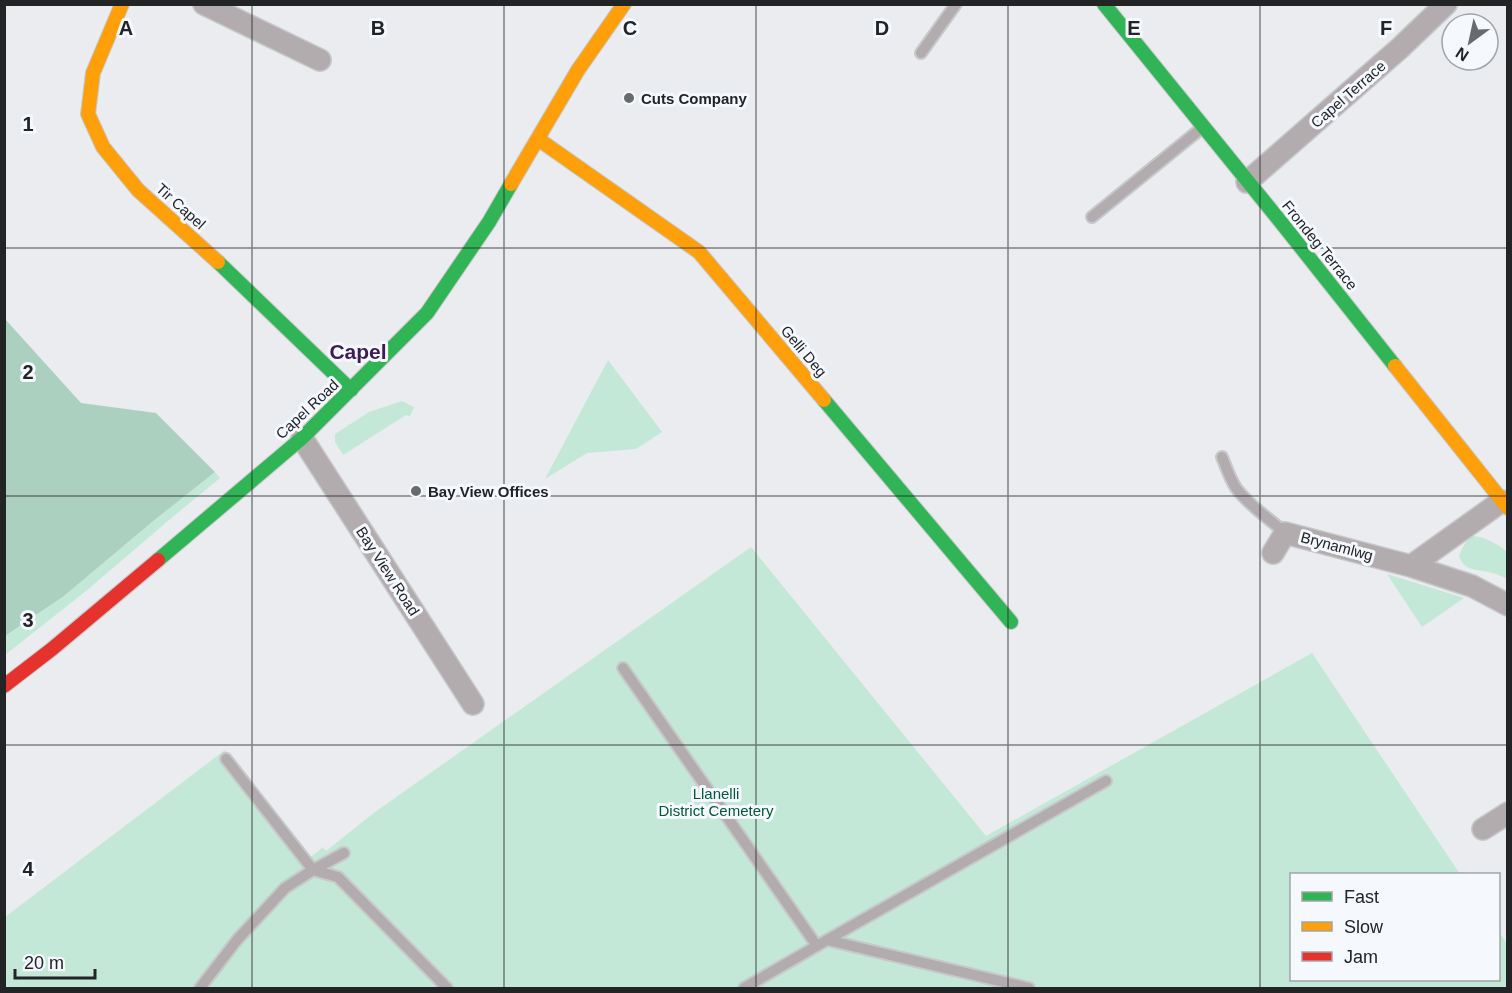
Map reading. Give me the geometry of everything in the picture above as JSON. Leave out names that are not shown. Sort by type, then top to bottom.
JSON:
[{"type":"street","name":"Tir Capel","points":[[122,4],[93,73],[88,114],[103,147],[138,190],[208,253],[351,390]]},
{"type":"street","points":[[204,4],[321,60]]},
{"type":"street","name":"Capel Road","points":[[4,686],[61,641],[302,438],[427,312],[489,222],[578,70],[624,4]]},
{"type":"street","name":"Frondeg Terrace","points":[[1104,4],[1505,505]]},
{"type":"street","name":"Capel Terrace","points":[[1247,182],[1400,48],[1446,4]]},
{"type":"street","name":"Gelli Deg","points":[[538,139],[699,252],[1011,622]]},
{"type":"street","name":"Bay View Road","points":[[302,438],[473,704]]},
{"type":"street","points":[[1411,566],[1505,505]]},
{"type":"street","name":"Brynamlwg","points":[[1273,553],[1285,533],[1411,566],[1473,586],[1508,605]]},
{"type":"street","points":[[1483,829],[1508,813]]},
{"type":"lane","points":[[921,53],[956,4]]},
{"type":"lane","points":[[1092,217],[1203,127]]},
{"type":"lane","points":[[1222,458],[1235,487],[1251,505],[1285,533]]},
{"type":"lane","points":[[622,668],[817,946]]},
{"type":"lane","points":[[226,759],[313,870],[338,877],[447,988]]},
{"type":"lane","points":[[744,988],[1106,781]]},
{"type":"lane","points":[[200,988],[237,940],[285,888],[344,853]]},
{"type":"lane","points":[[827,940],[1029,988]]},
{"type":"green space","points":[[5,319],[81,403],[156,413],[215,472],[64,596],[5,636]]},
{"type":"green space","points":[[608,360],[662,432],[636,449],[587,453],[545,479]]},
{"type":"green space","points":[[402,401],[414,407],[410,416],[406,415],[343,455],[335,442],[335,434],[369,412]]},
{"type":"green space","points":[[215,472],[220,478],[86,591],[5,655],[5,636],[64,596]]},
{"type":"green space","points":[[1473,536],[1492,541],[1507,552],[1507,579],[1467,567],[1461,561],[1459,556],[1466,542]]},
{"type":"green space","name":"Llanelli District Cemetery","points":[[751,547],[986,836],[1312,653],[1459,873],[1290,873],[1290,981],[1500,981],[1500,933],[1508,945],[1507,988],[5,988],[5,917],[225,750],[311,857],[323,847],[326,851],[375,812]]},
{"type":"green space","points":[[1387,574],[1464,598],[1422,627]]},
{"type":"traffic: fast","points":[[1104,4],[1395,366]]},
{"type":"traffic: fast","points":[[158,560],[302,438],[427,313],[489,222],[511,184]]},
{"type":"traffic: fast","points":[[218,262],[351,390]]},
{"type":"traffic: fast","points":[[824,400],[1011,622]]},
{"type":"traffic: slow","points":[[122,4],[93,73],[88,114],[103,147],[138,190],[218,262]]},
{"type":"traffic: slow","points":[[511,184],[578,70],[624,4]]},
{"type":"traffic: slow","points":[[538,139],[699,252],[824,400]]},
{"type":"traffic: slow","points":[[1395,366],[1508,508]]},
{"type":"traffic: jam","points":[[4,686],[158,560]]},
{"type":"place","name":"Cuts Company","points":[[629,98]]},
{"type":"place","name":"Bay View Offices","points":[[416,491]]},
{"type":"district","name":"Capel","points":[[358,351]]}]
